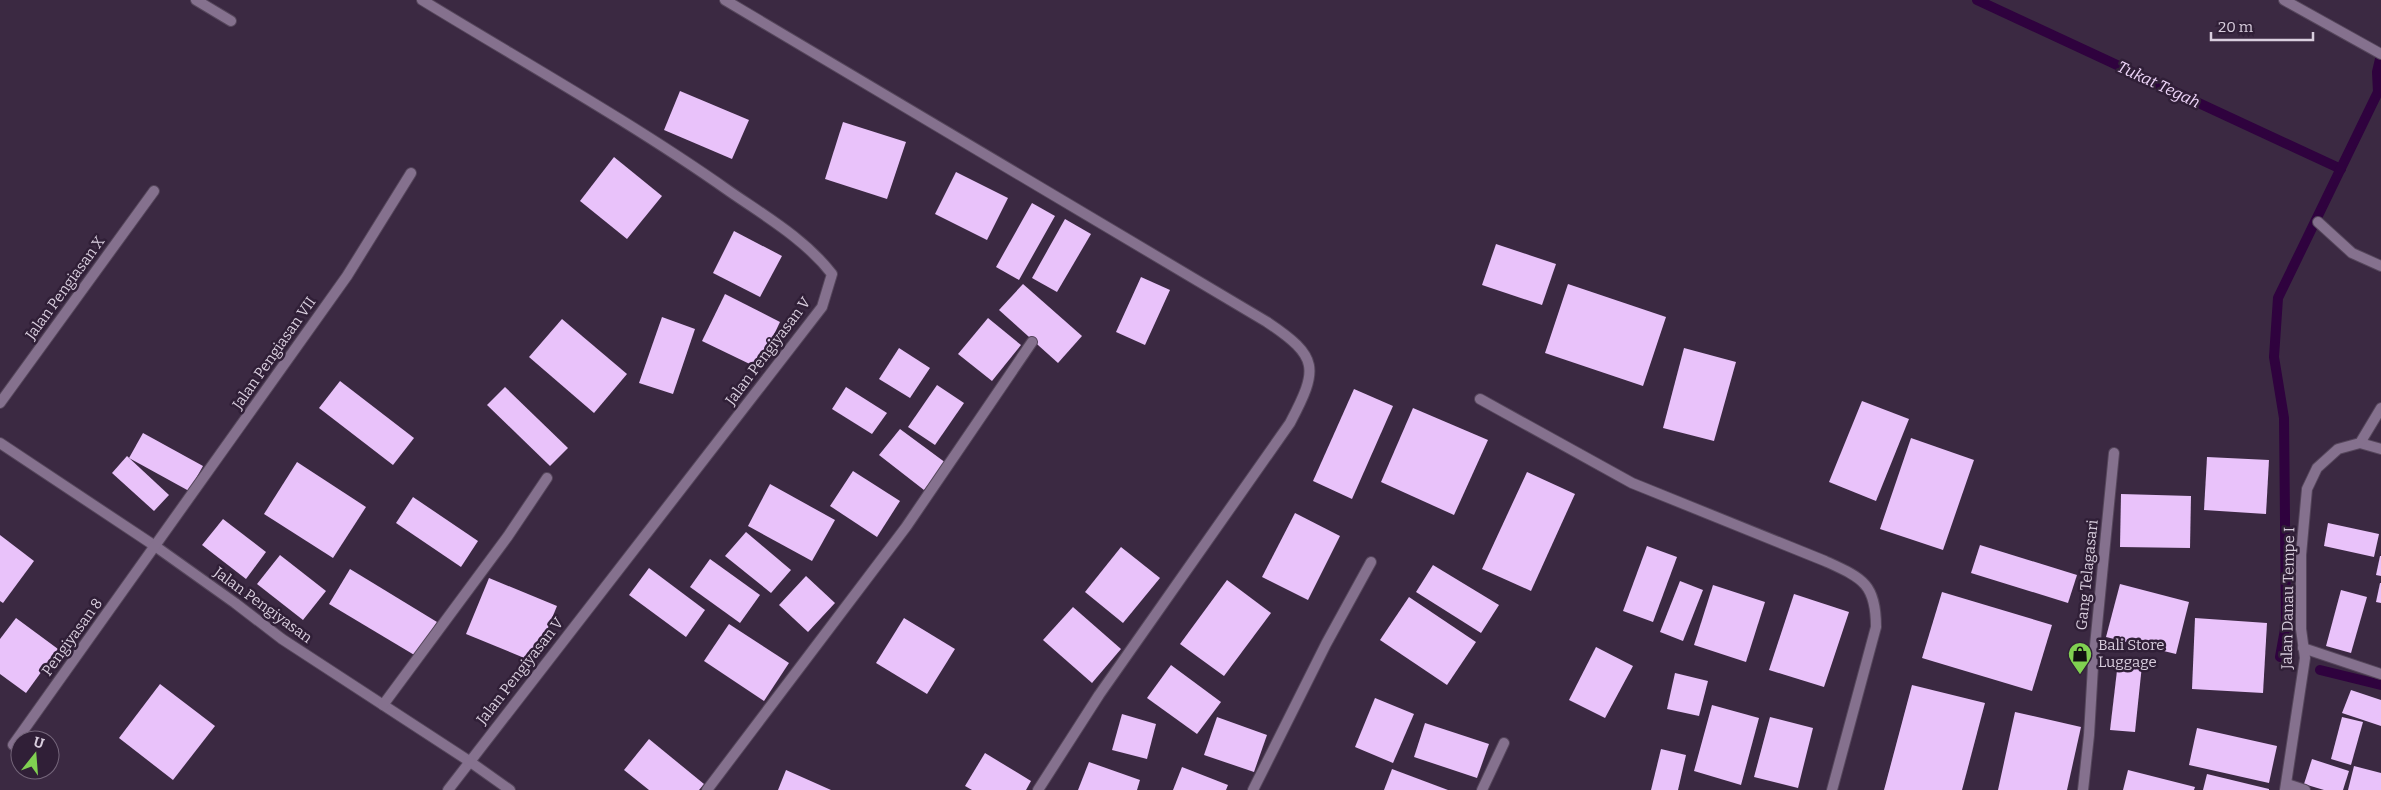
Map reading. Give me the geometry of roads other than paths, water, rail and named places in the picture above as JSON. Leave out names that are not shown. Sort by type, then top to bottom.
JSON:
[{"type":"street","points":[[196,0],[232,21]]},
{"type":"street","name":"Jalan Pengiyasan V","points":[[422,0],[698,169],[772,220],[819,257],[832,274],[822,307],[469,761]]},
{"type":"street","points":[[724,0],[1267,322],[1292,339],[1308,356],[1310,374],[1304,396],[1290,423],[1099,695],[1038,790]]},
{"type":"street","points":[[2284,0],[2381,54]]},
{"type":"street","name":"Jalan Pengiasan VII","points":[[155,546],[347,276],[411,173]]},
{"type":"street","name":"Jalan Pengiasan X","points":[[0,403],[154,191]]},
{"type":"street","points":[[2318,222],[2352,253],[2381,266]]},
{"type":"street","points":[[707,790],[906,527],[1032,342]]},
{"type":"street","points":[[1480,399],[1632,483],[1854,574],[1869,590],[1876,604],[1876,627],[1832,790]]},
{"type":"street","points":[[2381,408],[2360,443],[2381,449]]},
{"type":"street","name":"Jalan Pengiyasan","points":[[0,443],[155,546],[235,602],[282,640],[469,761],[510,790]]},
{"type":"street","name":"Jalan Danau Tempe I","points":[[2286,787],[2305,658],[2303,648],[2301,555],[2307,489],[2317,468],[2338,449],[2360,443]]},
{"type":"street","name":"Gang Telagasari","points":[[2083,790],[2114,453]]},
{"type":"street","points":[[383,705],[508,536],[547,478]]},
{"type":"street","name":"Pengiyasan 8","points":[[24,730],[155,546]]},
{"type":"street","points":[[1253,790],[1326,644],[1371,562]]},
{"type":"street","points":[[2303,648],[2381,674]]},
{"type":"street","points":[[1482,790],[1504,743]]},
{"type":"street","points":[[448,790],[469,761]]},
{"type":"street","points":[[2286,787],[2305,790]]},
{"type":"waterway","name":"Tukat Tegah","points":[[1977,0],[2341,169]]},
{"type":"waterway","points":[[2280,657],[2286,624],[2284,418],[2274,357],[2278,298],[2378,92],[2377,72],[2381,55]]},
{"type":"waterway","points":[[2320,670],[2381,685]]},
{"type":"place","name":"Bali Store Luggage","points":[[2080,675]]}]
